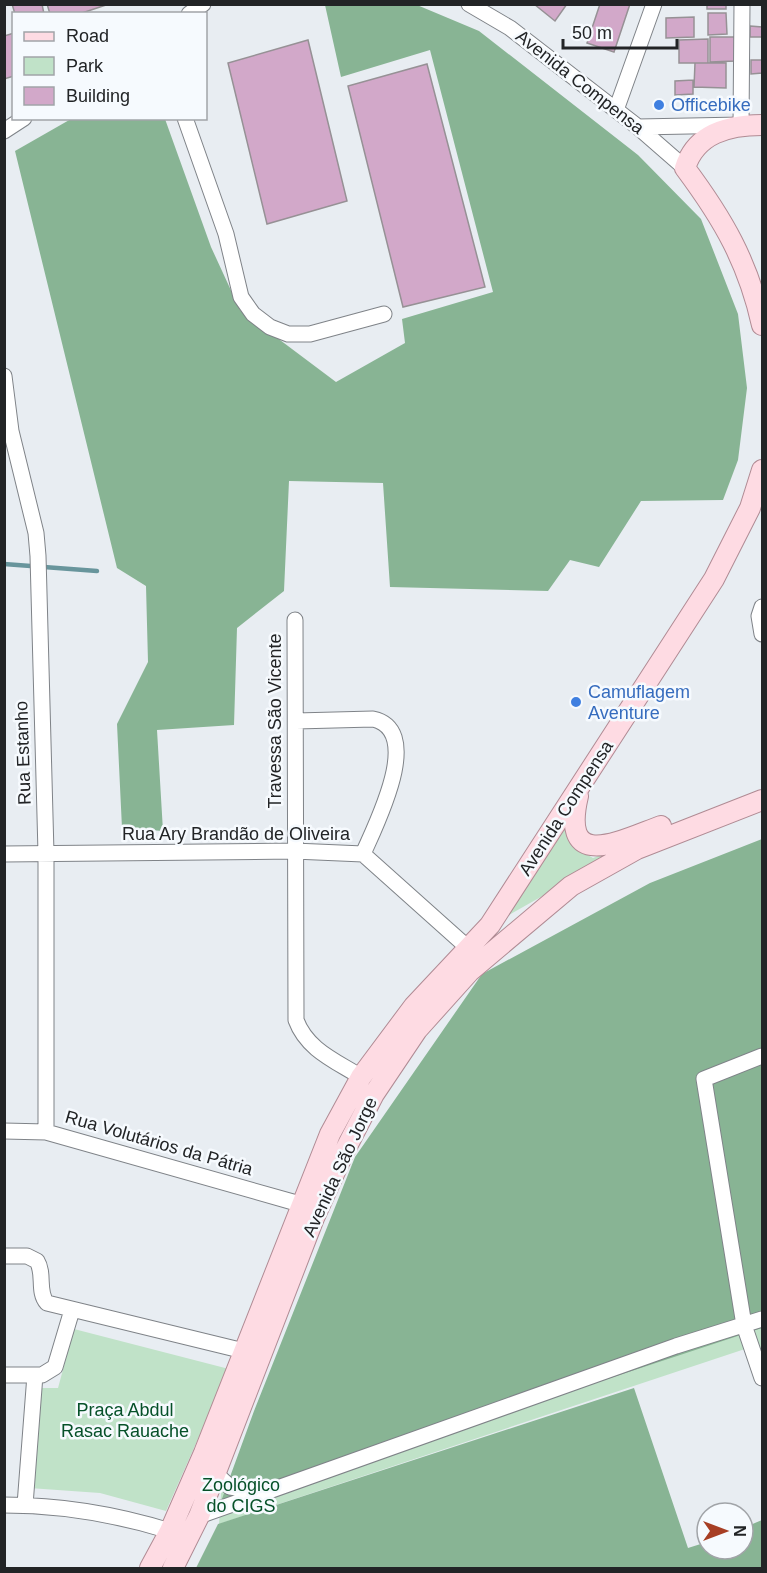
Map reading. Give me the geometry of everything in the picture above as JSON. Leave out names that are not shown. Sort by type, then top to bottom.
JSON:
[{"type":"main road","points":[[685,168],[690,153],[702,139],[741,125],[762,125]]},
{"type":"main road","name":"Avenida Compensa","points":[[685,168],[725,225],[742,257],[762,325]]},
{"type":"main road","name":"Avenida Compensa","points":[[490,925],[714,579],[750,508],[762,470]]},
{"type":"main road","points":[[582,785],[575,814],[575,828],[579,840],[591,848],[604,847],[762,789]]},
{"type":"main road","name":"Avenida São Jorge","points":[[173,1569],[199,1516],[314,1218],[374,1094],[417,1030],[470,971],[571,886],[637,849],[762,800]]},
{"type":"main road","name":"Avenida São Jorge","points":[[150,1569],[170,1531],[330,1134],[362,1077],[414,1006],[490,925]]},
{"type":"street","name":"Avenida Compensa","points":[[469,4],[510,28],[638,127],[685,168]]},
{"type":"street","points":[[616,110],[654,4]]},
{"type":"street","points":[[638,127],[741,125],[742,4]]},
{"type":"street","points":[[4,131],[21,120]]},
{"type":"street","points":[[186,120],[226,234],[241,297],[253,314],[270,327],[288,334],[310,334],[384,314]]},
{"type":"street","name":"Rua Estanho","points":[[4,376],[11,431],[36,533],[38,556],[46,853],[46,1132]]},
{"type":"street","points":[[762,607],[759,616],[762,634]]},
{"type":"street","name":"Travessa São Vicente","points":[[295,620],[296,1020],[301,1033],[311,1046],[362,1077]]},
{"type":"street","points":[[296,721],[373,719],[380,721],[392,733],[395,754],[394,776],[363,854]]},
{"type":"street","name":"Rua Ary Brandão de Oliveira","points":[[4,854],[294,852],[363,854],[467,947]]},
{"type":"street","points":[[762,1056],[704,1079],[744,1325],[762,1378]]},
{"type":"street","name":"Rua Volutários da Pátria","points":[[4,1131],[46,1132],[300,1204]]},
{"type":"street","points":[[4,1256],[27,1256],[37,1261],[42,1273],[45,1301],[72,1310],[244,1351]]},
{"type":"street","points":[[4,1375],[34,1375],[49,1372],[55,1367],[72,1310]]},
{"type":"street","points":[[199,1516],[676,1346],[762,1319]]},
{"type":"street","points":[[25,1505],[34,1375]]},
{"type":"street","points":[[216,1473],[230,1487],[242,1491],[265,1491]]},
{"type":"street","points":[[4,1505],[101,1513],[170,1531]]},
{"type":"green space","points":[[325,5],[417,5],[479,31],[638,155],[701,219],[738,314],[747,388],[738,460],[723,500],[641,501],[599,567],[570,560],[548,591],[390,587],[383,483],[289,481],[284,591],[237,628],[234,725],[157,730],[163,831],[122,828],[117,724],[148,662],[146,586],[117,568],[15,151],[69,120],[165,120],[211,247],[240,310],[336,382],[405,343],[402,319],[493,292],[430,50],[341,77]]},
{"type":"green space","points":[[569,819],[578,849],[593,858],[645,838],[502,919]]},
{"type":"green space","points":[[762,839],[762,1328],[219,1507],[254,1411],[355,1157],[482,974],[650,883]]},
{"type":"green space","name":"Zoológico do CIGS","points":[[762,1316],[762,1380],[751,1347],[219,1524],[222,1480]]},
{"type":"green space","name":"Praça Abdul Rasac Rauache","points":[[74,1329],[229,1369],[166,1511],[100,1493],[29,1488],[31,1388],[58,1388]]},
{"type":"green space","points":[[634,1388],[688,1548],[695,1546],[695,1561],[755,1561],[755,1523],[762,1520],[762,1568],[196,1568],[218,1524]]},
{"type":"building","points":[[12,4],[42,4],[44,12],[14,12]]},
{"type":"building","points":[[47,4],[109,4],[85,12],[49,12]]},
{"type":"building","points":[[534,4],[567,4],[555,21]]},
{"type":"building","points":[[600,4],[630,4],[614,52],[587,43]]},
{"type":"building","points":[[707,4],[726,4],[726,9],[707,9]]},
{"type":"building","points":[[708,13],[726,13],[727,34],[708,35]]},
{"type":"building","points":[[694,17],[694,37],[666,38],[666,18]]},
{"type":"building","points":[[750,26],[762,27],[762,37],[750,37]]},
{"type":"building","points":[[12,34],[12,77],[4,79],[4,36]]},
{"type":"building","points":[[710,37],[735,37],[735,61],[710,62]]},
{"type":"building","points":[[708,39],[708,63],[679,63],[679,40]]},
{"type":"building","points":[[308,40],[347,201],[267,224],[228,63]]},
{"type":"building","points":[[751,60],[762,60],[762,73],[751,74]]},
{"type":"building","points":[[695,63],[726,63],[726,88],[694,87]]},
{"type":"building","points":[[427,64],[485,287],[403,307],[348,86]]},
{"type":"building","points":[[693,80],[693,94],[675,95],[675,81]]},
{"type":"waterway","points":[[4,564],[97,571]]},
{"type":"place","name":"Officebike","points":[[659,105]]},
{"type":"place","name":"Camuflagem Aventure","points":[[576,702]]}]
